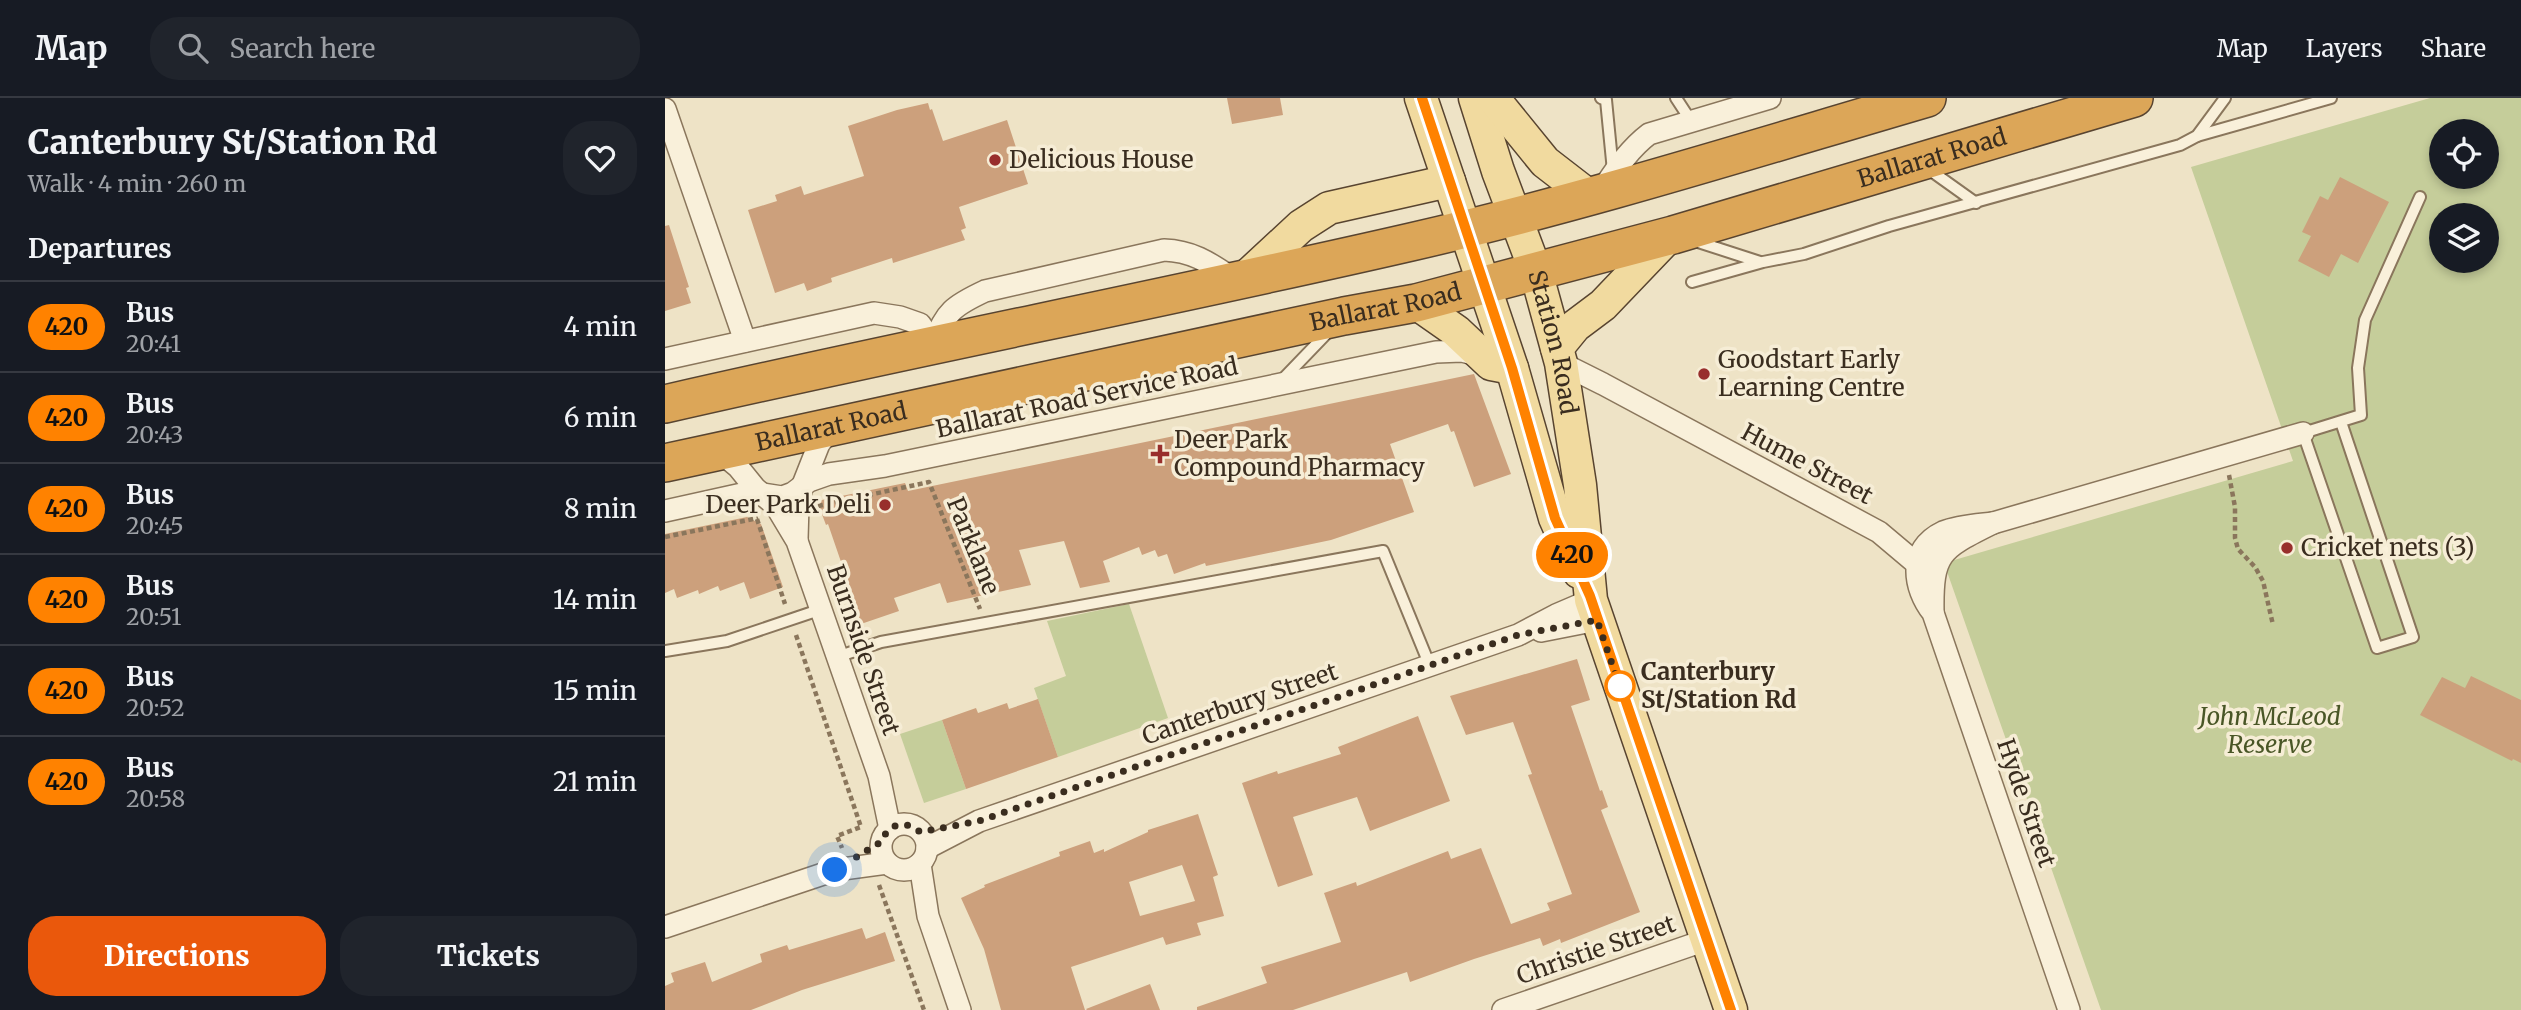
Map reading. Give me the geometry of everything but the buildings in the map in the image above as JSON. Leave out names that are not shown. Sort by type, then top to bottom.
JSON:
[{"type":"highway","points":[[665,404],[1414,241],[1514,216],[1601,187],[1927,98]]},
{"type":"highway","name":"Ballarat Road","points":[[665,463],[1344,316],[1416,303],[1670,236],[2134,98]]},
{"type":"main road","name":"Station Road","points":[[1422,98],[1484,286],[1499,363],[1555,518],[1593,605],[1731,1010]]},
{"type":"main road","name":"Station Road","points":[[1475,98],[1514,216],[1536,272],[1559,356],[1580,485],[1593,605]]},
{"type":"main road","points":[[1493,98],[1545,162],[1601,187]]},
{"type":"main road","points":[[1240,279],[1301,226],[1329,208],[1449,181]]},
{"type":"main road","points":[[1559,356],[1575,326],[1603,304],[1670,236]]},
{"type":"main road","points":[[1416,303],[1499,363]]},
{"type":"street","points":[[1601,187],[1637,143],[1649,134],[1770,98]]},
{"type":"street","points":[[665,109],[745,341]]},
{"type":"street","points":[[665,359],[874,313],[900,317],[920,324],[933,344]]},
{"type":"street","name":"Ballarat Road Service Road","points":[[665,511],[742,494],[782,497],[833,472],[885,466],[1443,351],[1462,351],[1499,363]]},
{"type":"street","name":"Hume Street","points":[[1559,356],[1654,412],[1928,556]]},
{"type":"street","name":"Burnside Street","points":[[797,541],[798,501],[802,487],[819,444],[833,426]]},
{"type":"street","points":[[1928,556],[1993,523],[2303,433]]},
{"type":"street","name":"Burnside Street","points":[[720,452],[764,494],[781,514],[797,541],[960,1010]]},
{"type":"street","name":"Hyde Street","points":[[1928,556],[1933,578],[1933,613],[2069,1010]]},
{"type":"street","name":"Canterbury Street","points":[[665,927],[1430,666],[1593,605]]},
{"type":"street","name":"Christie Street","points":[[1503,1010],[1706,940]]},
{"type":"lane","points":[[1676,98],[1691,121]]},
{"type":"lane","points":[[2197,136],[2225,98]]},
{"type":"lane","points":[[1692,282],[1763,262],[1804,254],[1889,226],[2180,145],[2197,136],[2331,98]]},
{"type":"lane","points":[[1601,187],[1607,99]]},
{"type":"lane","points":[[1919,162],[1976,203]]},
{"type":"lane","points":[[2341,422],[2413,637],[2377,648],[2303,433],[2361,415],[2358,368],[2365,320],[2420,197]]},
{"type":"lane","points":[[1670,236],[1763,262]]},
{"type":"lane","points":[[1277,385],[1344,316]]},
{"type":"lane","points":[[838,657],[881,642],[1383,551],[1430,666]]},
{"type":"lane","points":[[665,651],[727,641],[822,609]]},
{"type":"path","points":[[2224,456],[2235,507],[2235,538],[2238,549],[2255,567],[2263,581],[2273,625]]},
{"type":"path","name":"Parklane","points":[[929,482],[985,623]]},
{"type":"path","points":[[756,519],[861,827],[838,836],[844,867],[855,883],[880,886],[924,1010]]},
{"type":"green space","name":"John McLeod Reserve","points":[[2430,98],[2521,98],[2521,1010],[2101,1010],[1944,563],[2293,461],[2191,167]]},
{"type":"green space","points":[[1129,604],[1168,718],[1058,757],[1034,688],[1066,676],[1047,621]]},
{"type":"green space","points":[[942,720],[966,789],[924,803],[900,734]]},
{"type":"bus line","name":"420","points":[[1422,98],[1512,368],[1555,518],[1590,596],[1731,1010]]},
{"type":"place","name":"Delicious House","points":[[995,160]]},
{"type":"place","name":"Goodstart Early Learning Centre","points":[[1704,374]]},
{"type":"place","name":"Deer Park Compound Pharmacy","points":[[1160,454]]},
{"type":"place","name":"Deer Park Deli","points":[[885,505]]},
{"type":"place","name":"Cricket nets (3)","points":[[2287,548]]},
{"type":"place","name":"Canterbury St/Station Rd","points":[[1620,686]]},
{"type":"route","points":[[835,870],[881,842],[886,833],[895,826],[912,826],[921,832],[979,821],[1518,635],[1597,620],[1622,693],[1620,686]]}]
